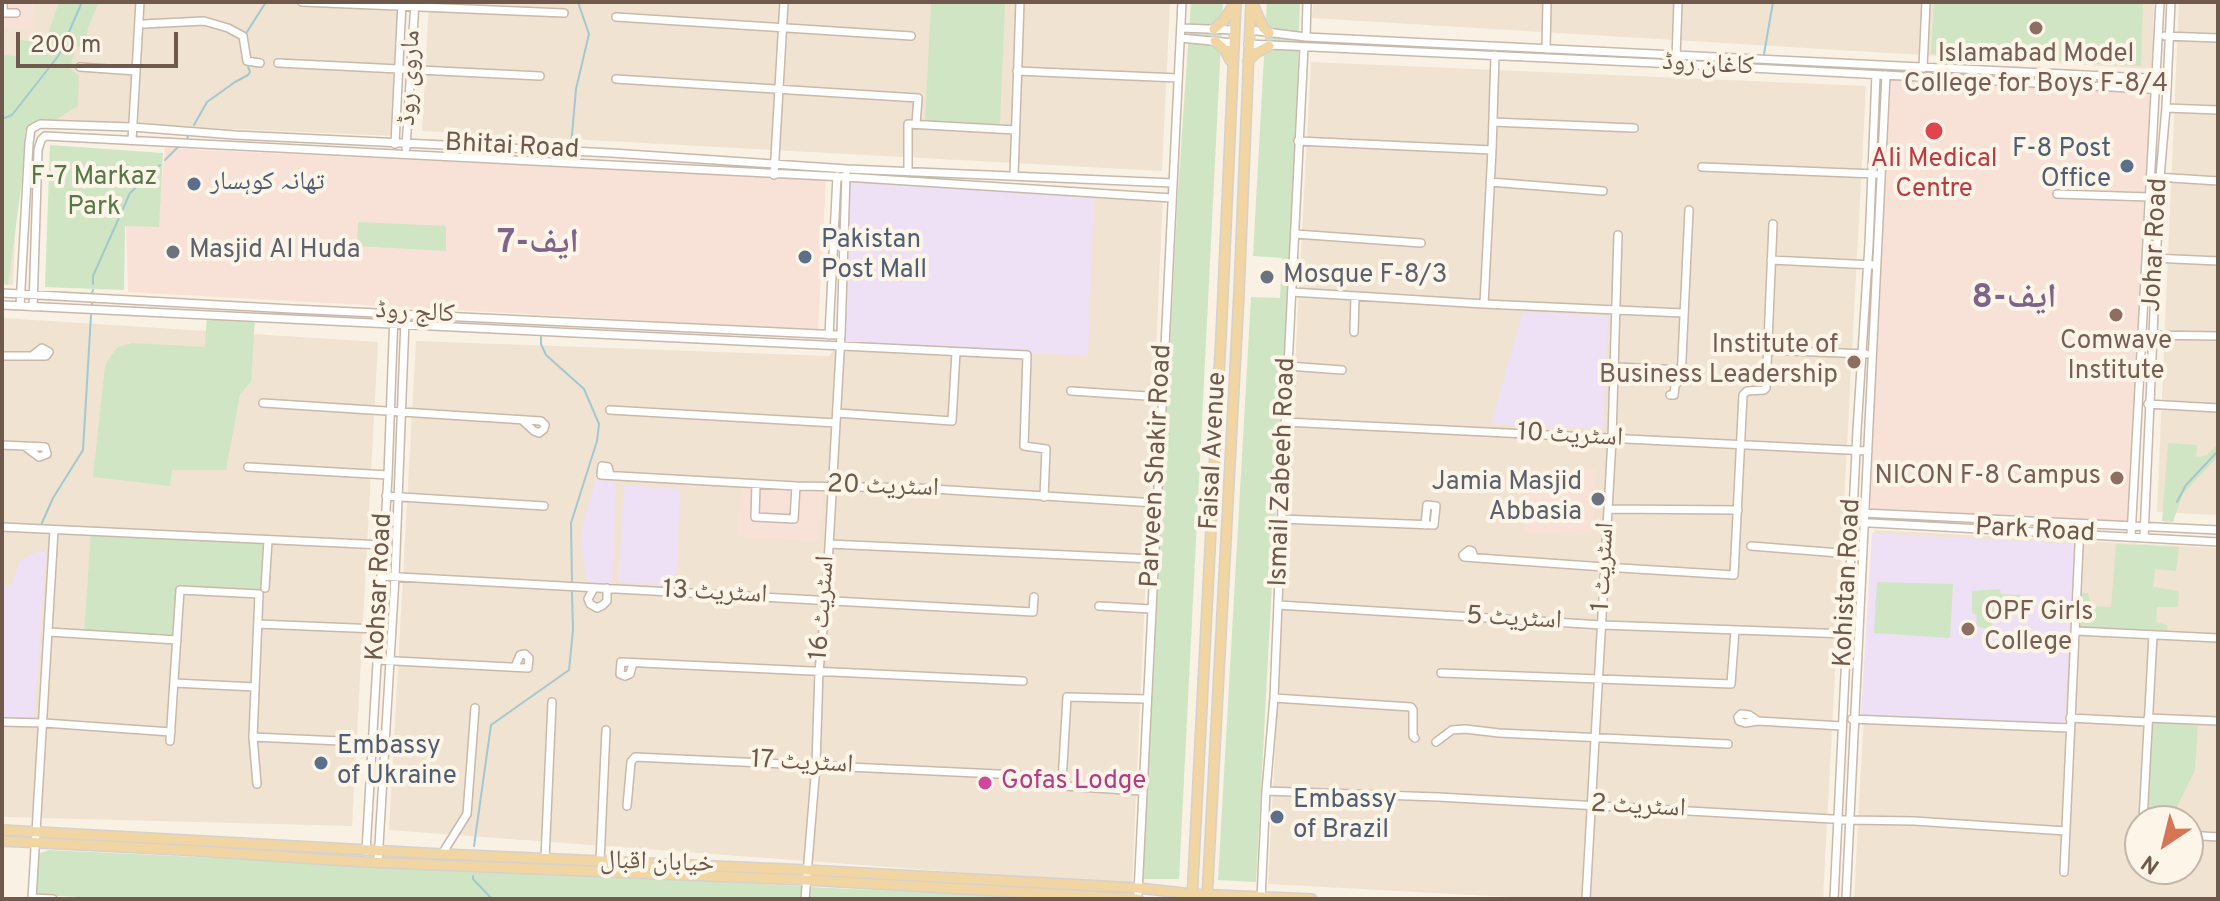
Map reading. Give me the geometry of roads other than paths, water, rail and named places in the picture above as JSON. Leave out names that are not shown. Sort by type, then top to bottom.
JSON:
[{"type":"main road","points":[[1214,29],[1235,2]]},
{"type":"main road","name":"Faisal Avenue","points":[[1192,897],[1235,2]]},
{"type":"main road","points":[[1251,2],[1269,33]]},
{"type":"main road","name":"Faisal Avenue","points":[[1208,897],[1251,2]]},
{"type":"main road","points":[[1215,41],[1227,53],[1232,67]]},
{"type":"main road","points":[[1248,61],[1269,46]]},
{"type":"main road","points":[[1223,292],[1231,299],[1239,293]]},
{"type":"main road","points":[[1222,316],[1231,307],[1238,315]]},
{"type":"main road","name":"خیابان اقبال","points":[[2,830],[1138,895],[1165,892],[1192,897],[1312,899]]},
{"type":"main road","name":"خیابان اقبال","points":[[2,841],[365,862],[806,875]]},
{"type":"main road","points":[[1165,892],[1176,891],[1185,884],[1194,860]]},
{"type":"main road","points":[[1209,863],[1213,885],[1229,896]]},
{"type":"street","points":[[3,2],[3,13],[16,13]]},
{"type":"street","points":[[132,140],[140,2]]},
{"type":"street","points":[[302,2],[564,13]]},
{"type":"street","points":[[774,175],[784,2]]},
{"type":"street","points":[[1014,176],[1020,2]]},
{"type":"street","name":"Parveen Shakir Road","points":[[1138,895],[1182,2]]},
{"type":"street","points":[[1306,37],[1307,2]]},
{"type":"street","points":[[1546,49],[1547,2]]},
{"type":"street","points":[[1676,60],[1678,2]]},
{"type":"street","points":[[1923,68],[1926,2]]},
{"type":"street","name":"Johar Road","points":[[2131,536],[2160,2]]},
{"type":"street","name":"Johar Road","points":[[2144,537],[2171,2]]},
{"type":"street","name":"ماروی روڈ","points":[[395,154],[402,4]]},
{"type":"street","name":"ماروی روڈ","points":[[406,155],[415,5]]},
{"type":"street","points":[[616,17],[911,36]]},
{"type":"street","points":[[144,24],[204,21],[228,28],[243,36],[247,61],[260,63]]},
{"type":"street","points":[[1181,28],[1234,30]]},
{"type":"street","name":"کاغان روڈ","points":[[1250,30],[1306,37],[1546,49],[1876,75],[2167,90]]},
{"type":"street","points":[[2159,36],[2218,38]]},
{"type":"street","points":[[1180,38],[1233,43]]},
{"type":"street","name":"کاغان روڈ","points":[[1248,44],[1495,56],[1923,68],[2167,79]]},
{"type":"street","points":[[1484,304],[1495,46]]},
{"type":"street","name":"Ismail Zabeeh Road","points":[[1261,898],[1274,698],[1304,47]]},
{"type":"street","points":[[278,63],[540,76]]},
{"type":"street","points":[[80,67],[136,71]]},
{"type":"street","points":[[1017,71],[1178,78]]},
{"type":"street","points":[[1991,81],[1992,71]]},
{"type":"street","name":"Kohistan Road","points":[[1876,75],[1877,174]]},
{"type":"street","name":"Kohistan Road","points":[[1846,899],[1869,431],[1872,265],[1886,75]]},
{"type":"street","points":[[2114,77],[2114,87]]},
{"type":"street","points":[[616,79],[918,98],[916,124]]},
{"type":"street","points":[[2166,108],[2218,110]]},
{"type":"street","points":[[1493,122],[1634,128]]},
{"type":"street","name":"Bhitai Road","points":[[31,129],[40,124],[132,127],[235,135],[612,153],[1172,198]]},
{"type":"street","points":[[908,171],[908,124],[1015,130]]},
{"type":"street","points":[[31,129],[42,139],[38,150],[33,307]]},
{"type":"street","points":[[20,306],[31,129]]},
{"type":"street","name":"Bhitai Road","points":[[42,139],[56,135],[774,175],[908,171],[1173,183]]},
{"type":"street","points":[[234,146],[235,135]]},
{"type":"street","points":[[1298,141],[1492,150]]},
{"type":"street","points":[[612,153],[612,166]]},
{"type":"street","points":[[1702,167],[1877,174]]},
{"type":"street","points":[[828,345],[841,173]]},
{"type":"street","points":[[840,345],[841,173]]},
{"type":"street","points":[[2150,177],[2218,181]]},
{"type":"street","points":[[1490,182],[1603,191]]},
{"type":"street","points":[[2057,194],[2149,197]]},
{"type":"street","points":[[1670,395],[1674,395],[1674,386],[1681,380],[1689,210]]},
{"type":"street","points":[[1474,557],[1734,575],[1744,392],[1766,388],[1773,224]]},
{"type":"street","points":[[1295,234],[1421,243]]},
{"type":"street","name":"اسٹریٹ 1","points":[[1586,899],[1612,439],[1618,235]]},
{"type":"street","points":[[2146,257],[2218,261]]},
{"type":"street","points":[[1771,260],[1872,265]]},
{"type":"street","points":[[1292,292],[1683,313]]},
{"type":"street","name":"کالج روڈ","points":[[2,293],[841,335]]},
{"type":"street","points":[[1354,332],[1355,297]]},
{"type":"street","name":"کالج روڈ","points":[[2,305],[1027,355],[1024,446],[1045,448],[1047,451],[1044,497]]},
{"type":"street","name":"Kohsar Road","points":[[365,862],[388,475],[394,313]]},
{"type":"street","name":"Kohsar Road","points":[[378,862],[395,577],[405,314]]},
{"type":"street","points":[[2142,334],[2218,336]]},
{"type":"street","name":"اسٹریٹ 16","points":[[806,875],[816,765],[840,345]]},
{"type":"street","points":[[2,356],[46,356],[49,352],[42,348],[33,355]]},
{"type":"street","points":[[1767,350],[1868,354]]},
{"type":"street","points":[[610,410],[952,421],[956,352]]},
{"type":"street","name":"Kohistan Road","points":[[1834,899],[1857,430],[1868,354]]},
{"type":"street","points":[[1288,366],[1342,370]]},
{"type":"street","points":[[1615,367],[1682,370]]},
{"type":"street","points":[[1071,391],[1162,397]]},
{"type":"street","points":[[263,403],[541,421],[544,429],[539,433],[523,421]]},
{"type":"street","points":[[2139,404],[2218,408]]},
{"type":"street","name":"اسٹریٹ 10","points":[[1285,422],[1868,451]]},
{"type":"street","points":[[1857,430],[1869,431]]},
{"type":"street","points":[[2,445],[45,447],[47,454],[39,457],[27,448]]},
{"type":"street","points":[[248,467],[388,475]]},
{"type":"street","name":"اسٹریٹ 20","points":[[610,475],[796,486],[917,488],[1156,503]]},
{"type":"street","points":[[756,484],[755,517],[794,519],[796,486]]},
{"type":"street","points":[[386,496],[544,506]]},
{"type":"street","points":[[1608,509],[1738,510]]},
{"type":"street","name":"Park Road","points":[[1853,512],[2218,530]]},
{"type":"street","points":[[1281,519],[1425,525]]},
{"type":"street","name":"Park Road","points":[[1852,522],[2218,542]]},
{"type":"street","points":[[2064,872],[2080,524]]},
{"type":"street","points":[[2,527],[383,545]]},
{"type":"street","points":[[53,899],[32,898],[54,530]]},
{"type":"street","points":[[265,588],[268,541]]},
{"type":"street","points":[[829,544],[1153,559]]},
{"type":"street","points":[[1751,546],[1863,555]]},
{"type":"street","name":"اسٹریٹ 13","points":[[381,576],[1033,612],[1034,597]]},
{"type":"street","points":[[594,588],[588,599],[597,608],[607,601],[607,588]]},
{"type":"street","points":[[2,722],[44,723],[171,736],[180,590],[259,594],[253,737],[257,784]]},
{"type":"street","name":"اسٹریٹ 5","points":[[1278,605],[1602,625],[1847,634]]},
{"type":"street","points":[[1099,606],[1151,609]]},
{"type":"street","points":[[258,624],[378,629]]},
{"type":"street","points":[[1441,673],[1731,684],[1735,630]]},
{"type":"street","points":[[2076,631],[2218,638]]},
{"type":"street","points":[[49,632],[177,640]]},
{"type":"street","points":[[2144,805],[2153,635]]},
{"type":"street","points":[[377,660],[528,668],[529,658],[525,654],[520,655],[515,667]]},
{"type":"street","points":[[633,663],[1023,681]]},
{"type":"street","points":[[174,683],[255,687]]},
{"type":"street","points":[[1142,791],[1063,785],[1067,697],[1146,699]]},
{"type":"street","points":[[1274,698],[1411,707],[1415,738]]},
{"type":"street","points":[[545,859],[552,702]]},
{"type":"street","points":[[442,854],[467,814],[475,708]]},
{"type":"street","points":[[2070,718],[2218,721]]},
{"type":"street","points":[[1758,721],[1842,722],[1854,719],[2070,728]]},
{"type":"street","points":[[1436,742],[1452,730],[1465,729],[1728,744]]},
{"type":"street","points":[[600,862],[606,730]]},
{"type":"street","points":[[253,737],[384,743]]},
{"type":"street","name":"اسٹریٹ 17","points":[[627,806],[631,762],[635,757],[1019,775]]},
{"type":"street","name":"اسٹریٹ 2","points":[[1266,791],[1438,797],[2066,831]]},
{"type":"street","points":[[805,899],[806,875]]},
{"type":"waterway","points":[[2,119],[12,115],[59,55],[82,2]]},
{"type":"waterway","points":[[245,35],[266,2]]},
{"type":"waterway","points":[[571,146],[576,89],[589,34],[578,2]]},
{"type":"waterway","points":[[1764,54],[1773,2]]},
{"type":"waterway","points":[[194,125],[207,102],[248,75],[247,64]]},
{"type":"waterway","points":[[165,160],[178,147]]},
{"type":"waterway","points":[[93,284],[93,276],[130,193],[160,165]]},
{"type":"waterway","points":[[41,525],[53,498],[83,450],[91,315]]},
{"type":"waterway","points":[[541,337],[546,355],[584,389],[599,424],[597,441],[571,523],[572,582]]},
{"type":"waterway","points":[[2177,502],[2186,485],[2218,451]]},
{"type":"waterway","points":[[474,846],[491,725],[569,670],[573,630],[572,592]]},
{"type":"waterway","points":[[473,876],[492,899]]},
{"type":"place","name":"Islamabad Model College for Boys F-8/4","points":[[2036,28]]},
{"type":"place","name":"Ali Medical Centre","points":[[1934,131]]},
{"type":"place","name":"F-8 Post Office","points":[[2127,166]]},
{"type":"place","name":"تھانہ کوہسار","points":[[194,184]]},
{"type":"place","name":"Masjid Al Huda","points":[[173,252]]},
{"type":"place","name":"Pakistan Post Mall","points":[[805,257]]},
{"type":"place","name":"Mosque F-8/3","points":[[1267,277]]},
{"type":"place","name":"Comwave Institute","points":[[2116,315]]},
{"type":"place","name":"Institute of Business Leadership","points":[[1854,362]]},
{"type":"place","name":"NICON F-8 Campus","points":[[2117,478]]},
{"type":"place","name":"Jamia Masjid Abbasia","points":[[1598,499]]},
{"type":"place","name":"OPF Girls College","points":[[1968,629]]},
{"type":"place","name":"Embassy of Ukraine","points":[[321,763]]},
{"type":"place","name":"Gofas Lodge","points":[[985,783]]},
{"type":"place","name":"Embassy of Brazil","points":[[1277,817]]},
{"type":"district","name":"ایف-7","points":[[538,245]]},
{"type":"district","name":"ایف-8","points":[[2014,300]]},
{"type":"park label","name":"F-7 Markaz Park","points":[[94,194]]}]
